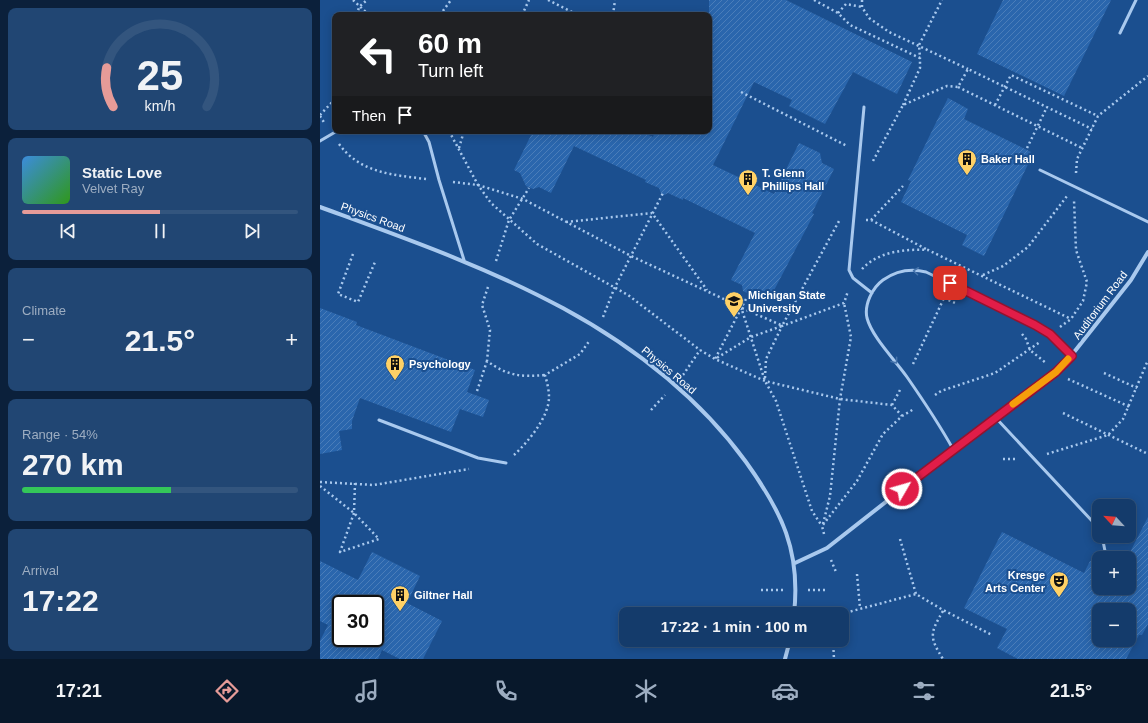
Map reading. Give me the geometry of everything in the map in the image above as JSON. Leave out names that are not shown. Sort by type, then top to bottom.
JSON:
[{"type":"street","name":"Physics Road","points":[[320,207],[464,260],[599,327],[675,385],[735,447],[758,479],[776,508],[789,539],[795,563]]},
{"type":"street","name":"Auditorium Road","points":[[795,563],[827,548],[953,449],[1056,372],[1072,356],[1131,280],[1148,252]]},
{"type":"street","points":[[795,563],[797,590],[795,607]]},
{"type":"street","points":[[785,659],[788,647]]},
{"type":"lane","points":[[1120,33],[1136,0]]},
{"type":"lane","points":[[864,107],[849,270],[854,278],[872,294]]},
{"type":"lane","points":[[320,141],[332,134]]},
{"type":"lane","points":[[425,134],[429,142],[439,180],[464,260]]},
{"type":"lane","points":[[1040,170],[1148,222]]},
{"type":"lane","points":[[953,449],[925,402],[873,331],[867,318],[868,305],[872,294],[879,283],[889,276],[906,270],[926,272],[1035,325],[1050,334],[1072,356]]},
{"type":"lane","points":[[995,417],[1092,521]]},
{"type":"lane","points":[[379,420],[478,458],[506,463]]},
{"type":"lane","points":[[1103,543],[1105,551]]},
{"type":"path","points":[[354,0],[365,12]]},
{"type":"path","points":[[358,12],[359,7],[367,0]]},
{"type":"path","points":[[442,12],[451,0]]},
{"type":"path","points":[[523,12],[529,0]]},
{"type":"path","points":[[548,0],[572,12]]},
{"type":"path","points":[[613,12],[615,0]]},
{"type":"path","points":[[814,0],[838,13],[850,25],[920,58]]},
{"type":"path","points":[[862,0],[862,7],[869,18],[889,32],[1092,128]]},
{"type":"path","points":[[871,165],[903,105],[920,68],[919,45],[942,0]]},
{"type":"path","points":[[838,13],[846,4],[862,7]]},
{"type":"path","points":[[958,87],[968,69]]},
{"type":"path","points":[[995,105],[1011,75],[1098,116]]},
{"type":"path","points":[[822,526],[857,481],[883,434],[902,416],[941,391],[995,373],[1030,350],[1071,319],[1083,301],[1087,282],[1076,250],[1074,187],[1077,159],[1098,116],[1148,76]]},
{"type":"path","points":[[903,105],[947,86],[958,87],[1082,148]]},
{"type":"path","points":[[740,92],[875,159]]},
{"type":"path","points":[[332,101],[320,115],[346,154],[360,165],[386,174],[478,185],[523,199],[632,256],[782,326]]},
{"type":"path","points":[[1027,148],[1047,107]]},
{"type":"path","points":[[451,134],[478,185],[491,203],[509,220],[537,244],[614,289],[628,295],[700,350],[715,359],[765,381],[840,399],[892,405],[902,416]]},
{"type":"path","points":[[459,148],[463,134]]},
{"type":"path","points":[[871,220],[903,186]]},
{"type":"path","points":[[983,275],[1004,266],[1028,247],[1074,187]]},
{"type":"path","points":[[476,391],[487,361],[490,330],[482,304],[509,220],[529,188]]},
{"type":"path","points":[[487,361],[502,371],[523,376],[545,375],[580,354],[599,327],[614,289],[663,193]]},
{"type":"path","points":[[566,222],[652,213]]},
{"type":"path","points":[[652,213],[707,291]]},
{"type":"path","points":[[765,381],[766,359],[782,326],[842,216]]},
{"type":"path","points":[[839,222],[871,220],[928,250],[983,275],[1071,319]]},
{"type":"path","points":[[822,526],[830,496],[840,399],[851,337],[844,303],[854,278],[866,265],[885,254],[905,249],[928,250]]},
{"type":"path","points":[[353,254],[338,294],[358,302],[375,262]]},
{"type":"path","points":[[892,405],[907,377],[959,264]]},
{"type":"path","points":[[715,359],[746,298]]},
{"type":"path","points":[[944,298],[957,304]]},
{"type":"path","points":[[715,359],[750,337],[844,303]]},
{"type":"path","points":[[741,307],[765,381],[776,401],[812,511],[822,526],[827,548],[836,572]]},
{"type":"path","points":[[1021,334],[1026,340],[1030,350],[1056,372],[1071,381],[1130,407]]},
{"type":"path","points":[[1003,459],[1033,458],[1108,435],[1123,419],[1130,407],[1148,360]]},
{"type":"path","points":[[1104,373],[1137,388]]},
{"type":"path","points":[[506,463],[524,446],[542,420],[550,398],[545,375]]},
{"type":"path","points":[[1063,413],[1148,454]]},
{"type":"path","points":[[320,482],[374,485],[475,468]]},
{"type":"path","points":[[320,486],[354,513],[379,539],[340,552],[354,513],[355,483]]},
{"type":"path","points":[[900,539],[916,594],[943,610],[992,635]]},
{"type":"path","points":[[857,574],[860,608]]},
{"type":"path","points":[[849,611],[916,594]]},
{"type":"path","points":[[943,610],[934,626],[932,635],[936,648],[943,659]]},
{"type":"path","points":[[834,647],[834,659]]},
{"type":"building","points":[[709,0],[786,0],[912,62],[897,94],[853,72],[825,124],[789,106],[792,100],[754,82],[713,165],[774,194],[799,143],[820,153],[822,163],[834,169],[812,213],[814,214],[771,296],[761,290],[751,295],[743,291],[742,285],[731,280],[755,233],[683,198],[683,200],[668,193],[662,196],[659,188],[645,182],[646,180],[574,146],[551,193],[539,187],[533,189],[526,186],[520,173],[514,170],[532,134],[646,134],[653,137],[654,134],[712,134],[712,12],[709,12]]},
{"type":"building","points":[[1003,0],[1111,0],[1064,96],[977,54]]},
{"type":"building","name":"Baker Hall","points":[[948,98],[968,109],[964,119],[1031,152],[1029,154],[1032,156],[984,256],[962,245],[967,235],[901,202],[911,181],[908,180]]},
{"type":"building","name":"Psychology","points":[[320,308],[357,322],[356,325],[475,370],[467,392],[489,400],[483,417],[460,409],[451,432],[360,398],[352,421],[352,429],[339,431],[342,450],[320,454]]},
{"type":"building","name":"Kresge Arts Center","points":[[1148,517],[1148,624],[1142,635],[1139,635],[1136,641],[1136,603],[1092,603],[1092,647],[1132,647],[1126,659],[1018,659],[997,648],[1007,629],[964,608],[1002,532],[1084,573],[1090,561],[1092,562],[1092,595],[1136,595],[1136,551],[1131,551]]},
{"type":"building","name":"Giltner Hall","points":[[372,552],[420,576],[407,603],[442,621],[423,659],[400,659],[382,650],[378,659],[320,659],[320,641],[328,625],[320,621],[320,561],[358,580]]},
{"type":"slow traffic","points":[[1013,404],[1056,372],[1068,359]]},
{"type":"place","name":"Baker Hall","points":[[967,176]]},
{"type":"place","name":"T. Glenn Phillips Hall","points":[[748,196]]},
{"type":"place","name":"Michigan State University","points":[[734,318]]},
{"type":"place","name":"Psychology","points":[[395,381]]},
{"type":"place","name":"Kresge Arts Center","points":[[1059,598]]},
{"type":"place","name":"Giltner Hall","points":[[400,612]]},
{"type":"route","points":[[902,489],[961,442],[1056,372],[1072,356],[1050,334],[1035,325],[950,283]]}]
